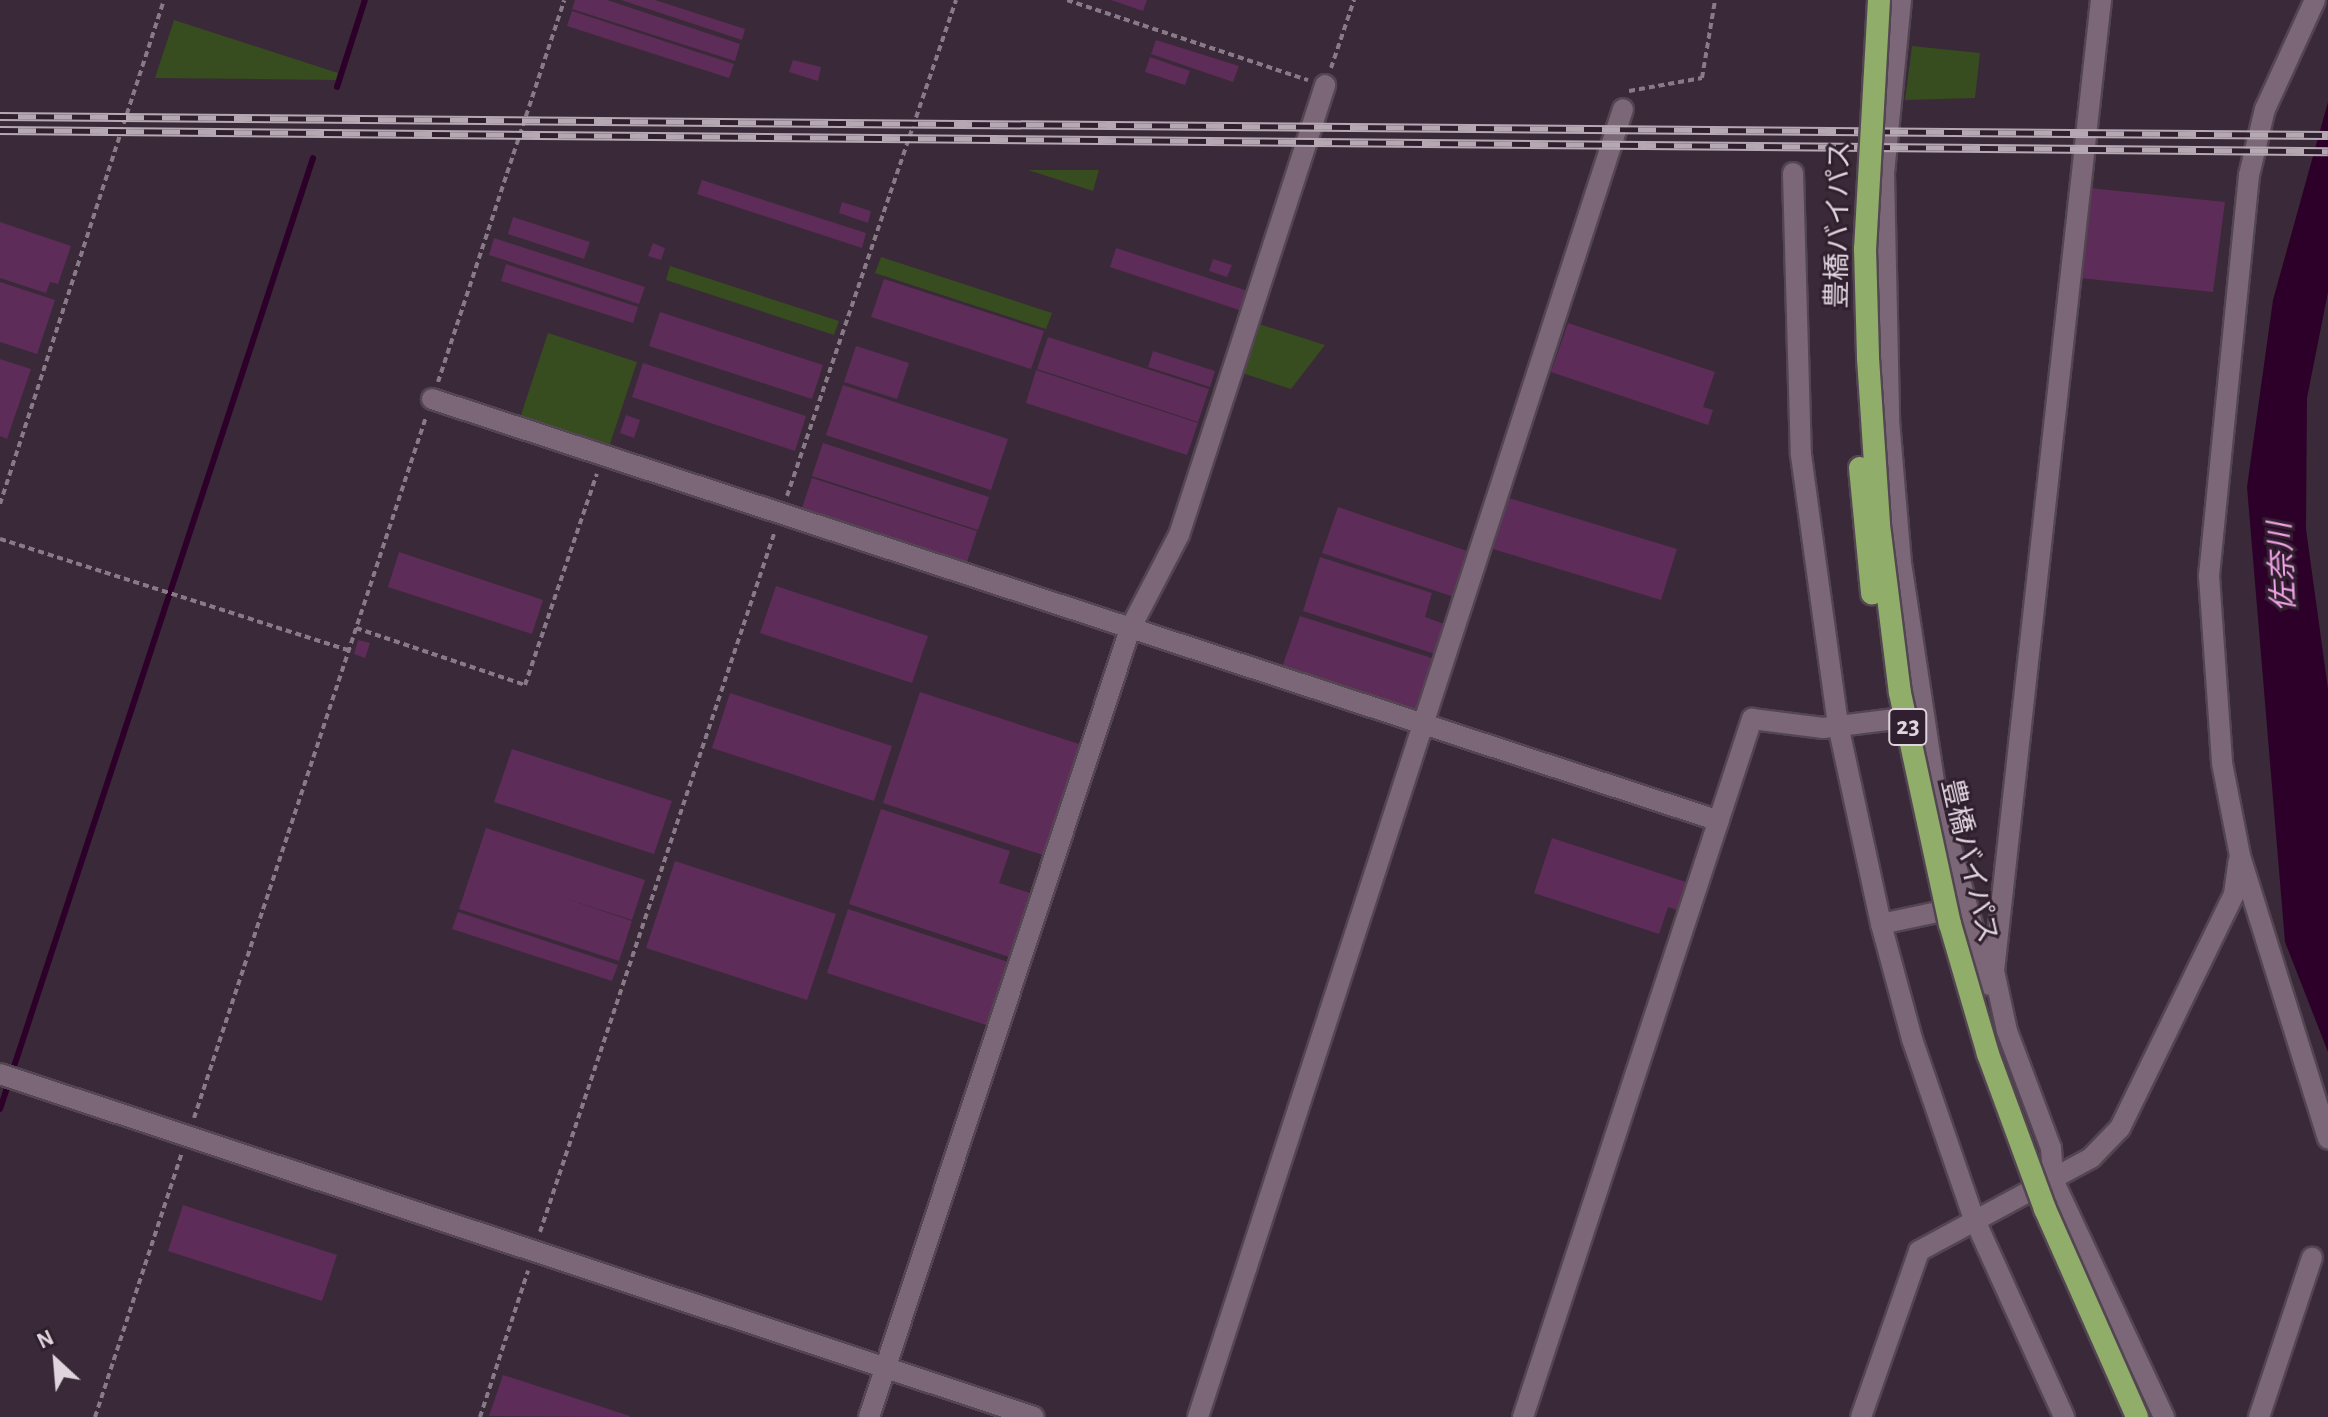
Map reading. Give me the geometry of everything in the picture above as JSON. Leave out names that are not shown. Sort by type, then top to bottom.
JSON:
[{"type":"highway","name":"豊橋バイパス","points":[[1866,0],[1854,356],[1863,526],[1886,695],[1937,927],[1976,1059],[2033,1216],[2123,1417]]},
{"type":"highway","name":"豊橋バイパス","points":[[1879,0],[1865,249],[1868,358],[1879,525],[1900,693],[1950,924],[1988,1054],[2045,1209],[2137,1417]]},
{"type":"street","points":[[1901,0],[1884,173],[1889,420],[1923,715],[1965,907],[2051,1148],[2053,1180],[2164,1417]]},
{"type":"street","points":[[2007,1031],[1995,949],[2101,0]]},
{"type":"street","points":[[2315,0],[2265,109],[2249,175],[2217,468],[2209,576],[2212,657],[2222,763],[2240,856],[2328,1139]]},
{"type":"street","points":[[869,1417],[1130,629],[1179,535],[1325,85]]},
{"type":"street","points":[[1198,1417],[1623,109]]},
{"type":"street","points":[[1793,173],[1801,455],[1838,725],[1881,924],[1912,1039],[1973,1216],[2064,1417]]},
{"type":"street","points":[[432,399],[782,511],[1130,629],[1425,721],[1719,821]]},
{"type":"street","points":[[1523,1417],[1752,719],[1838,725],[1923,715]]},
{"type":"street","points":[[1861,1417],[1919,1251],[1973,1216],[2053,1180],[2109,1143],[2133,1107],[2234,894],[2240,856]]},
{"type":"street","points":[[1881,924],[1965,907]]},
{"type":"street","points":[[0,1074],[189,1134],[1034,1417]]},
{"type":"street","points":[[2259,1417],[2312,1258]]},
{"type":"path","points":[[0,504],[164,0]]},
{"type":"path","points":[[95,1417],[564,0]]},
{"type":"path","points":[[480,1417],[956,0]]},
{"type":"path","points":[[1067,0],[1325,85],[1354,0]]},
{"type":"path","points":[[1623,109],[1636,86],[1702,78],[1715,0]]},
{"type":"path","points":[[356,628],[525,685],[604,453]]},
{"type":"path","points":[[0,539],[349,650]]},
{"type":"green space","points":[[174,20],[338,73],[336,80],[155,78]]},
{"type":"green space","points":[[1912,46],[1980,53],[1975,98],[1905,100]]},
{"type":"green space","points":[[1028,170],[1099,170],[1093,191]]},
{"type":"green space","points":[[881,257],[1052,313],[1046,329],[875,273]]},
{"type":"green space","points":[[670,266],[839,321],[834,335],[666,280]]},
{"type":"green space","points":[[1259,324],[1325,345],[1291,389],[1242,373]]},
{"type":"green space","points":[[548,333],[637,362],[608,450],[519,421]]},
{"type":"water","name":"佐奈川","points":[[2328,102],[2328,292],[2307,398],[2306,529],[2328,689],[2328,1052],[2285,942],[2247,487],[2273,300]]},
{"type":"building","points":[[575,0],[607,0],[740,44],[735,61],[572,9]]},
{"type":"building","points":[[621,0],[655,0],[745,29],[742,40]]},
{"type":"building","points":[[1111,0],[1147,0],[1143,11]]},
{"type":"building","points":[[572,11],[734,64],[729,78],[567,26]]},
{"type":"building","points":[[1156,40],[1239,66],[1233,82],[1151,54]]},
{"type":"building","points":[[1150,57],[1190,71],[1185,85],[1145,72]]},
{"type":"building","points":[[793,60],[821,67],[818,81],[789,72]]},
{"type":"building","points":[[702,180],[866,233],[862,248],[697,194]]},
{"type":"building","points":[[2090,188],[2225,202],[2213,292],[2080,278]]},
{"type":"building","points":[[842,202],[871,211],[868,223],[839,213]]},
{"type":"building","points":[[513,217],[590,242],[584,259],[508,234]]},
{"type":"building","points":[[0,222],[71,246],[58,284],[50,282],[46,293],[0,278]]},
{"type":"building","points":[[494,238],[645,287],[639,304],[489,255]]},
{"type":"building","points":[[653,243],[665,248],[661,260],[648,256]]},
{"type":"building","points":[[1116,248],[1248,291],[1242,311],[1110,267]]},
{"type":"building","points":[[1213,259],[1232,265],[1227,277],[1209,271]]},
{"type":"building","points":[[506,264],[638,307],[633,323],[501,281]]},
{"type":"building","points":[[884,279],[1044,331],[1031,369],[871,317]]},
{"type":"building","points":[[0,282],[55,300],[37,354],[0,342]]},
{"type":"building","points":[[660,312],[823,365],[812,399],[649,346]]},
{"type":"building","points":[[1568,323],[1715,372],[1703,407],[1713,410],[1708,425],[1551,372]]},
{"type":"building","points":[[1048,337],[1209,389],[1198,422],[1037,369]]},
{"type":"building","points":[[856,346],[909,363],[897,399],[844,382]]},
{"type":"building","points":[[1153,351],[1215,371],[1210,387],[1148,367]]},
{"type":"building","points":[[0,359],[31,369],[7,439],[0,436]]},
{"type":"building","points":[[643,363],[806,416],[795,451],[632,397]]},
{"type":"building","points":[[1036,370],[1198,423],[1187,455],[1026,403]]},
{"type":"building","points":[[843,385],[1008,439],[991,490],[826,435]]},
{"type":"building","points":[[626,415],[640,420],[634,438],[620,433]]},
{"type":"building","points":[[823,443],[989,497],[978,530],[812,476]]},
{"type":"building","points":[[812,478],[977,531],[966,565],[801,511]]},
{"type":"building","points":[[1509,498],[1677,549],[1661,600],[1493,549]]},
{"type":"building","points":[[1338,507],[1470,552],[1454,597],[1322,553]]},
{"type":"building","points":[[399,552],[543,600],[532,634],[388,587]]},
{"type":"building","points":[[1320,557],[1432,593],[1425,617],[1447,625],[1438,655],[1303,611]]},
{"type":"building","points":[[776,586],[928,636],[912,683],[760,633]]},
{"type":"building","points":[[1300,616],[1435,659],[1416,717],[1280,673]]},
{"type":"building","points":[[358,640],[370,643],[365,658],[354,654]]},
{"type":"building","points":[[920,692],[1079,744],[1043,855],[883,803]]},
{"type":"building","points":[[730,693],[892,746],[874,801],[712,748]]},
{"type":"building","points":[[512,749],[672,801],[654,854],[494,802]]},
{"type":"building","points":[[881,809],[1010,851],[999,883],[1030,893],[1009,957],[849,904]]},
{"type":"building","points":[[486,828],[645,880],[632,920],[558,896],[632,921],[619,961],[459,909]]},
{"type":"building","points":[[1552,838],[1689,883],[1680,911],[1668,907],[1659,934],[1534,893]]},
{"type":"building","points":[[675,861],[836,914],[807,1000],[646,948]]},
{"type":"building","points":[[848,909],[1008,962],[986,1025],[827,973]]},
{"type":"building","points":[[458,912],[618,965],[612,981],[452,929]]},
{"type":"building","points":[[183,1205],[337,1255],[322,1301],[168,1251]]},
{"type":"building","points":[[503,1375],[630,1416],[630,1417],[489,1416]]},
{"type":"waterway","points":[[337,87],[365,0]]},
{"type":"waterway","points":[[0,1109],[313,158]]},
{"type":"railway","points":[[0,116],[2328,135]]},
{"type":"railway","points":[[0,130],[2328,151]]}]
